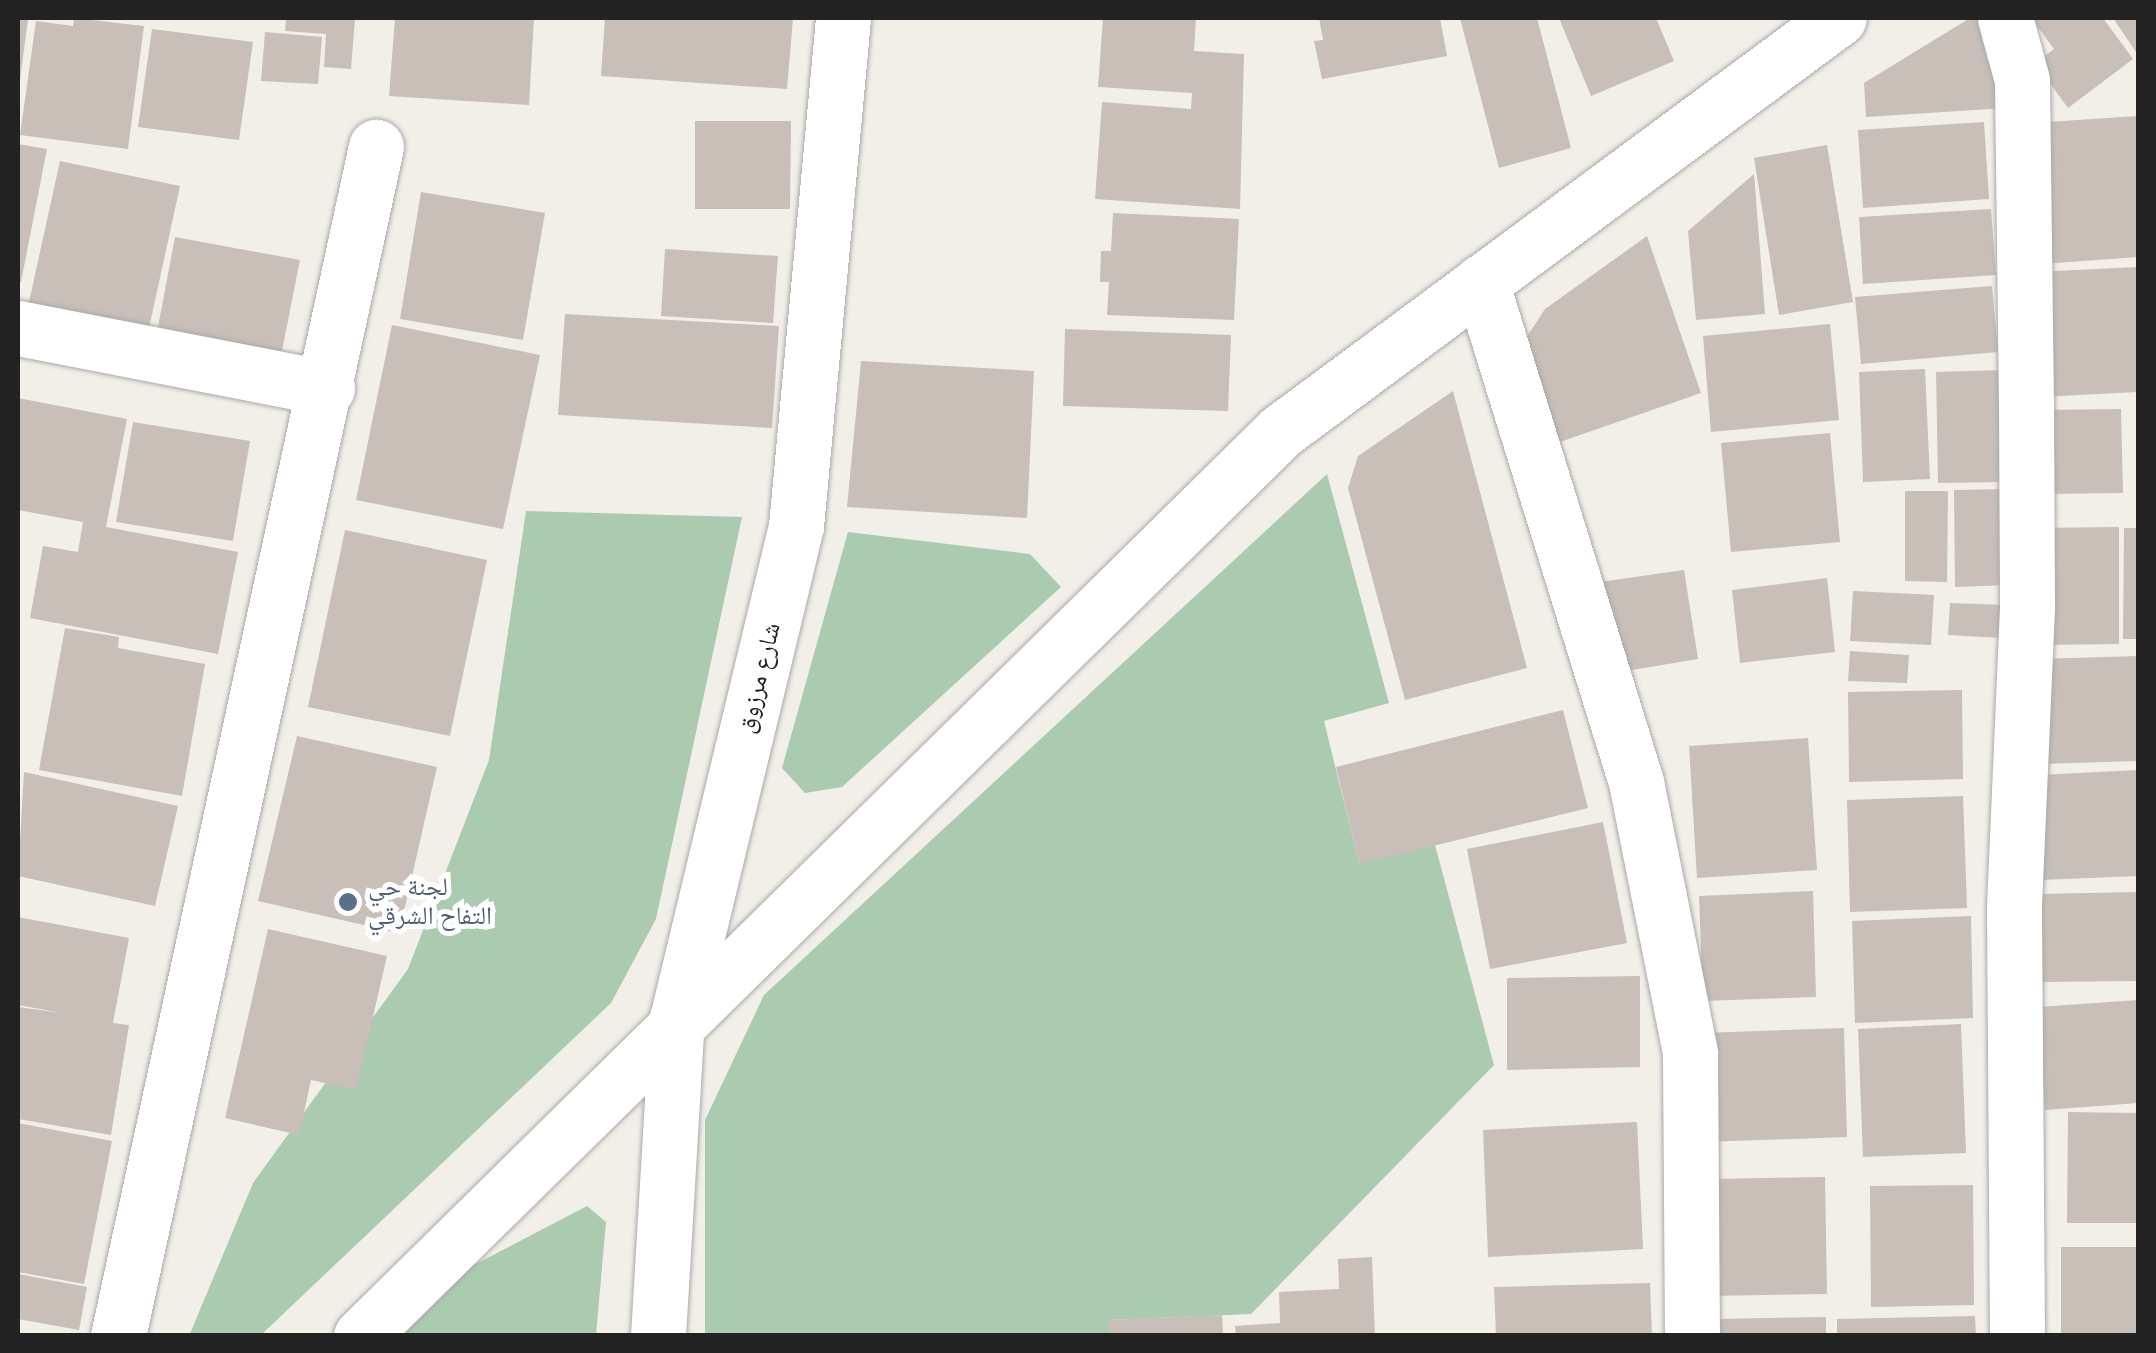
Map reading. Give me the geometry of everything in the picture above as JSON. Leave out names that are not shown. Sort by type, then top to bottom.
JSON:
[{"type":"street","name":"شارع مرزوق","points":[[658,1336],[677,1020],[796,526],[843,18]]},
{"type":"street","points":[[361,1336],[677,1020],[1281,431],[1839,18]]},
{"type":"street","points":[[2005,18],[2022,80],[2028,608],[2014,909],[2016,1336]]},
{"type":"street","points":[[118,1336],[327,388],[376,147]]},
{"type":"street","points":[[1481,282],[1636,782],[1686,1034],[1692,1336]]},
{"type":"street","points":[[18,328],[327,388]]},
{"type":"green space","points":[[1327,474],[1389,703],[1324,721],[1359,863],[1435,845],[1494,1065],[1251,1314],[1109,1320],[1109,1335],[705,1335],[705,1120],[764,995]]},
{"type":"green space","points":[[526,511],[742,517],[656,919],[611,1003],[261,1335],[189,1336],[253,1183],[408,969],[489,760]]},
{"type":"green space","points":[[848,532],[1030,554],[1061,587],[842,787],[805,793],[782,768]]},
{"type":"green space","points":[[587,1206],[606,1222],[596,1335],[394,1336],[470,1267]]},
{"type":"building","points":[[18,18],[28,19],[20,80],[18,80]]},
{"type":"building","points":[[74,18],[144,26],[128,149],[20,135],[36,21],[73,26]]},
{"type":"building","points":[[286,18],[355,18],[351,69],[324,67],[326,34],[285,31]]},
{"type":"building","points":[[395,18],[534,18],[529,105],[389,96]]},
{"type":"building","points":[[605,18],[793,18],[787,89],[601,76]]},
{"type":"building","points":[[1103,18],[1196,18],[1194,51],[1244,54],[1240,209],[1095,199],[1102,102],[1191,109],[1192,93],[1098,87]]},
{"type":"building","points":[[1319,18],[1440,18],[1447,56],[1322,79],[1314,41],[1323,40]]},
{"type":"building","points":[[1460,18],[1537,18],[1571,148],[1499,168]]},
{"type":"building","points":[[1559,18],[1656,18],[1674,61],[1591,96]]},
{"type":"building","points":[[1970,18],[2000,18],[2006,108],[1866,117],[1864,83]]},
{"type":"building","points":[[2031,18],[2103,18],[2133,59],[2068,108],[2035,63],[2054,49]]},
{"type":"building","points":[[2113,18],[2138,18],[2138,55]]},
{"type":"building","points":[[152,29],[253,42],[239,140],[138,127]]},
{"type":"building","points":[[265,32],[322,37],[318,84],[261,81]]},
{"type":"building","points":[[2138,116],[2138,257],[2041,264],[2031,123]]},
{"type":"building","points":[[695,121],[791,121],[790,209],[695,209]]},
{"type":"building","points":[[1984,122],[1989,199],[1863,208],[1858,130]]},
{"type":"building","points":[[18,144],[47,149],[21,282],[18,282]]},
{"type":"building","points":[[1827,145],[1853,302],[1779,315],[1754,158]]},
{"type":"building","points":[[60,161],[180,186],[149,328],[29,302]]},
{"type":"building","points":[[1754,174],[1765,314],[1696,320],[1688,231]]},
{"type":"building","points":[[421,192],[545,213],[523,340],[400,319]]},
{"type":"building","points":[[1991,209],[1996,275],[1863,284],[1859,217]]},
{"type":"building","points":[[1113,213],[1239,219],[1234,320],[1107,315],[1109,282],[1100,282],[1101,251],[1111,251]]},
{"type":"building","points":[[1647,236],[1701,393],[1560,442],[1524,341],[1545,309]]},
{"type":"building","points":[[175,237],[300,260],[279,366],[155,343]]},
{"type":"building","points":[[665,249],[778,256],[773,323],[661,316]]},
{"type":"building","points":[[2138,267],[2138,392],[2039,397],[2033,272]]},
{"type":"building","points":[[1992,286],[1998,352],[1861,364],[1855,297]]},
{"type":"building","points":[[565,314],[779,326],[772,428],[558,415]]},
{"type":"building","points":[[1830,324],[1839,420],[1711,432],[1703,336]]},
{"type":"building","points":[[392,325],[540,355],[503,529],[356,500]]},
{"type":"building","points":[[1065,329],[1231,335],[1228,411],[1063,406]]},
{"type":"building","points":[[861,361],[1034,371],[1027,518],[847,507]]},
{"type":"building","points":[[1925,369],[1930,479],[1863,482],[1859,372]]},
{"type":"building","points":[[2002,370],[2004,482],[1938,483],[1936,372]]},
{"type":"building","points":[[1453,391],[1527,668],[1405,700],[1348,488],[1358,456]]},
{"type":"building","points":[[18,398],[127,419],[106,527],[238,552],[218,654],[30,618],[43,546],[78,552],[83,522],[18,510]]},
{"type":"building","points":[[2121,409],[2123,493],[2043,494],[2041,410]]},
{"type":"building","points":[[133,422],[250,441],[233,541],[116,522]]},
{"type":"building","points":[[1830,433],[1840,542],[1731,552],[1721,443]]},
{"type":"building","points":[[2009,489],[2010,585],[1955,587],[1954,490]]},
{"type":"building","points":[[1905,491],[1948,491],[1947,582],[1905,581]]},
{"type":"building","points":[[2119,527],[2119,644],[2036,645],[2035,528]]},
{"type":"building","points":[[2124,528],[2138,528],[2138,639],[2123,639]]},
{"type":"building","points":[[345,530],[487,560],[450,736],[308,707]]},
{"type":"building","points":[[1684,570],[1698,659],[1614,673],[1600,582]]},
{"type":"building","points":[[1827,578],[1835,652],[1740,663],[1732,590]]},
{"type":"building","points":[[1853,591],[1934,595],[1931,645],[1850,641]]},
{"type":"building","points":[[1950,603],[2004,605],[2002,638],[1948,635]]},
{"type":"building","points":[[65,628],[119,637],[118,648],[205,664],[182,796],[39,770]]},
{"type":"building","points":[[1850,651],[1909,655],[1907,683],[1848,681]]},
{"type":"building","points":[[2138,656],[2138,761],[2040,764],[2037,659]]},
{"type":"building","points":[[1962,690],[1963,779],[1849,782],[1848,692]]},
{"type":"building","points":[[1563,710],[1588,808],[1359,864],[1336,767]]},
{"type":"building","points":[[297,736],[437,767],[399,933],[258,901]]},
{"type":"building","points":[[1808,738],[1817,870],[1697,878],[1689,746]]},
{"type":"building","points":[[2138,770],[2138,876],[2041,880],[2037,775]]},
{"type":"building","points":[[24,772],[178,806],[155,906],[18,876]]},
{"type":"building","points":[[1963,796],[1967,908],[1850,912],[1847,800]]},
{"type":"building","points":[[1603,822],[1627,943],[1490,969],[1467,849]]},
{"type":"building","points":[[1813,891],[1816,997],[1703,1001],[1699,896]]},
{"type":"building","points":[[2138,892],[2138,981],[2039,982],[2038,894]]},
{"type":"building","points":[[1971,916],[1973,1018],[1855,1023],[1852,921]]},
{"type":"building","points":[[18,917],[129,938],[113,1023],[129,1025],[111,1135],[18,1119],[18,1007],[62,1013],[18,1005]]},
{"type":"building","points":[[268,929],[387,956],[356,1090],[311,1080],[299,1135],[225,1118]]},
{"type":"building","points":[[1640,976],[1640,1067],[1507,1070],[1507,978]]},
{"type":"building","points":[[2138,1000],[2138,1103],[2045,1110],[2038,1007]]},
{"type":"building","points":[[1961,1024],[1966,1153],[1863,1157],[1858,1029]]},
{"type":"building","points":[[1844,1028],[1847,1137],[1705,1142],[1702,1033]]},
{"type":"building","points":[[2068,1112],[2138,1113],[2138,1223],[2067,1223]]},
{"type":"building","points":[[1637,1122],[1643,1249],[1488,1257],[1483,1130]]},
{"type":"building","points":[[18,1123],[112,1141],[84,1284],[18,1272]]},
{"type":"building","points":[[1825,1177],[1827,1294],[1711,1296],[1710,1179]]},
{"type":"building","points":[[1973,1185],[1974,1305],[1871,1307],[1870,1186]]},
{"type":"building","points":[[2061,1247],[2138,1247],[2138,1336],[2061,1336]]},
{"type":"building","points":[[1372,1257],[1375,1336],[1236,1336],[1235,1326],[1280,1323],[1279,1292],[1339,1289],[1338,1259]]},
{"type":"building","points":[[18,1274],[87,1287],[79,1330],[18,1319]]},
{"type":"building","points":[[1650,1283],[1652,1336],[1496,1336],[1494,1287]]},
{"type":"building","points":[[1222,1315],[1223,1336],[1109,1336],[1108,1320]]},
{"type":"building","points":[[1975,1316],[1976,1336],[1837,1336],[1837,1319]]},
{"type":"building","points":[[1826,1317],[1826,1336],[1716,1336],[1715,1319]]},
{"type":"place","name":"لجنة حي التفاح الشرقي","points":[[348,902]]}]
